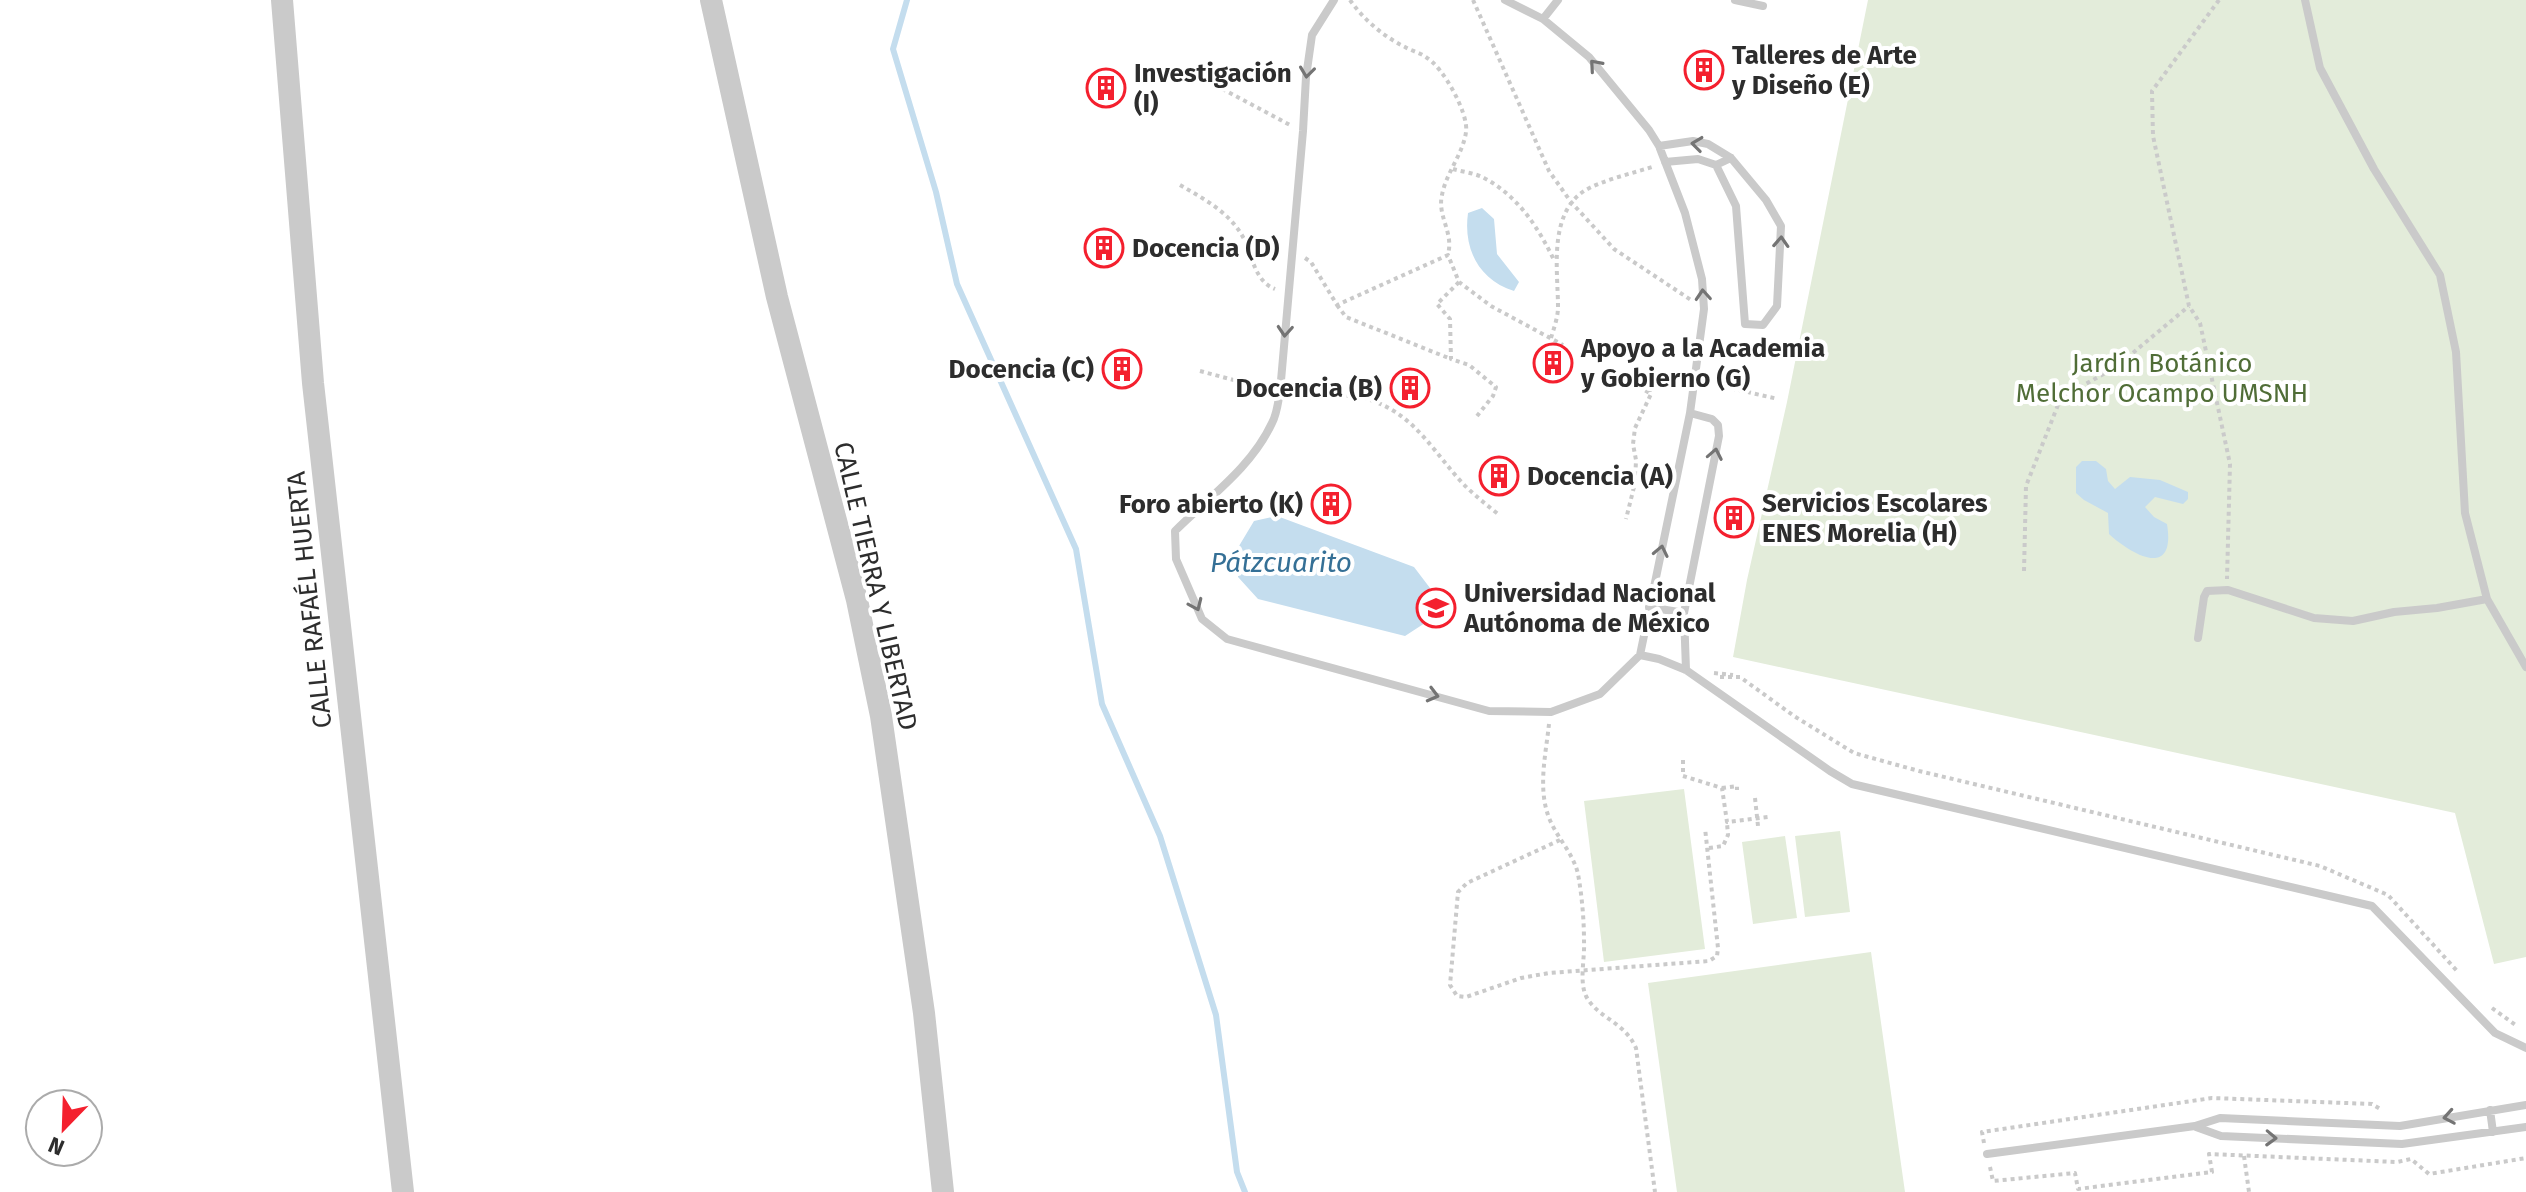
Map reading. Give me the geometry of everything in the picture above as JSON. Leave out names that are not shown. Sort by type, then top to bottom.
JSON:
[{"type":"street","name":"CALLE RAFAÉL HUERTA","points":[[282,0],[313,383],[403,1192]]},
{"type":"street","name":"CALLE TIERRA Y LIBERTAD","points":[[711,0],[777,297],[857,600],[881,716],[924,1013],[943,1192]]},
{"type":"lane","points":[[1334,0],[1312,35],[1280,392],[1273,422],[1243,468],[1175,531],[1176,559],[1202,619],[1227,639],[1489,711],[1551,712],[1600,694],[1640,655],[1690,413],[1704,309],[1702,279],[1689,226],[1659,146],[1589,57],[1543,19],[1505,0]]},
{"type":"lane","points":[[1543,19],[1558,0]]},
{"type":"lane","points":[[1735,0],[1763,6]]},
{"type":"lane","points":[[2305,0],[2320,68],[2374,169],[2440,275],[2456,352],[2465,513],[2487,599],[2526,667]]},
{"type":"lane","points":[[1659,146],[1693,141],[1708,144],[1731,158],[1766,200],[1781,226],[1777,306],[1763,325],[1745,324],[1736,206],[1716,165]]},
{"type":"lane","points":[[1665,162],[1698,159],[1716,165],[1731,158]]},
{"type":"lane","points":[[1686,670],[1684,613],[1719,436],[1718,425],[1712,419],[1690,413]]},
{"type":"lane","points":[[2198,638],[2207,591],[2228,590],[2314,618],[2353,621],[2487,599]]},
{"type":"lane","points":[[1649,607],[1684,613]]},
{"type":"lane","points":[[1640,655],[1686,670],[1852,784],[2372,906],[2495,1033],[2526,1048]]},
{"type":"lane","points":[[1987,1154],[2195,1126],[2220,1118],[2400,1126],[2526,1105]]},
{"type":"lane","points":[[2490,1110],[2493,1132]]},
{"type":"lane","points":[[2195,1126],[2221,1136],[2402,1144],[2526,1127]]},
{"type":"path","points":[[1350,0],[1360,14],[1386,37],[1430,59],[1450,86],[1465,115],[1466,131],[1441,196],[1442,215],[1451,245],[1448,255],[1459,282],[1491,306],[1563,345]]},
{"type":"path","points":[[1473,0],[1549,171],[1571,202],[1614,249],[1704,309]]},
{"type":"path","points":[[2219,0],[2152,91],[2153,136],[2189,306],[2200,323],[2230,464],[2226,556],[2228,590]]},
{"type":"path","points":[[1215,85],[1303,131]]},
{"type":"path","points":[[1551,338],[1558,311],[1555,263],[1563,222],[1571,202],[1587,189],[1665,162]]},
{"type":"path","points":[[1452,169],[1482,176],[1512,198],[1539,229],[1555,263]]},
{"type":"path","points":[[1180,185],[1216,205],[1242,236],[1253,265],[1270,287],[1288,292]]},
{"type":"path","points":[[1293,251],[1311,262],[1346,317],[1469,365],[1496,387],[1493,396],[1477,416]]},
{"type":"path","points":[[1337,305],[1448,255]]},
{"type":"path","points":[[1451,359],[1450,319],[1437,304],[1459,282]]},
{"type":"path","points":[[2024,571],[2026,486],[2058,405],[2075,390],[2116,367],[2189,306]]},
{"type":"path","points":[[1651,394],[1611,370],[1627,375],[1659,372],[1778,399]]},
{"type":"path","points":[[1200,371],[1296,397],[1356,396],[1395,410],[1414,425],[1471,492],[1498,514]]},
{"type":"path","points":[[1626,519],[1635,483],[1635,428],[1651,394],[1648,384],[1659,372]]},
{"type":"path","points":[[1686,670],[1741,675],[1790,711]]},
{"type":"path","points":[[1696,678],[1740,677],[1801,721],[1854,753],[2320,866],[2388,895],[2467,982]]},
{"type":"path","points":[[1551,712],[1543,792],[1548,815],[1578,873],[1586,997],[1630,1036],[1636,1048],[1655,1192]]},
{"type":"path","points":[[1683,760],[1683,776],[1722,788],[1737,786],[1737,790]]},
{"type":"path","points":[[1709,848],[1723,846],[1728,835],[1722,788]]},
{"type":"path","points":[[1755,798],[1758,826]]},
{"type":"path","points":[[1727,822],[1768,817]]},
{"type":"path","points":[[1560,840],[1467,883],[1458,892],[1450,985],[1457,996],[1466,997],[1521,978],[1709,961],[1717,956],[1705,828]]},
{"type":"path","points":[[2489,1006],[2526,1031]]},
{"type":"path","points":[[1993,1181],[2075,1173],[2078,1189],[2212,1172],[2209,1154],[2397,1162],[2411,1159],[2429,1174],[2526,1158]]},
{"type":"path","points":[[2244,1156],[2249,1192]]},
{"type":"green space","name":"Jardín Botánico Melchor Ocampo UMSNH","points":[[1868,0],[2526,0],[2526,957],[2494,964],[2455,813],[1733,657]]},
{"type":"green space","points":[[1684,789],[1705,949],[1604,962],[1584,801]]},
{"type":"green space","points":[[1840,831],[1850,912],[1805,917],[1795,836]]},
{"type":"green space","points":[[1785,836],[1797,918],[1753,924],[1742,842]]},
{"type":"green space","points":[[1871,952],[1905,1192],[1677,1192],[1648,983]]},
{"type":"water","points":[[1482,208],[1494,219],[1497,254],[1519,282],[1514,291],[1491,279],[1471,251],[1468,213]]},
{"type":"water","points":[[2082,461],[2096,461],[2106,469],[2108,481],[2115,489],[2130,477],[2160,480],[2188,492],[2188,499],[2183,504],[2155,497],[2145,507],[2154,517],[2167,524],[2165,552],[2159,557],[2140,555],[2109,534],[2108,513],[2076,493],[2076,467]]},
{"type":"water","name":"Pátzcuarito","points":[[1277,516],[1414,567],[1430,588],[1425,623],[1405,636],[1258,599],[1238,577],[1239,546],[1254,521]]},
{"type":"waterway","points":[[907,0],[893,49],[936,192],[957,284],[1076,549],[1102,704],[1160,836],[1216,1015],[1237,1172],[1245,1192]]},
{"type":"place","name":"Talleres de Arte y Diseño (E)","points":[[1704,70]]},
{"type":"place","name":"Investigación (I)","points":[[1106,88]]},
{"type":"place","name":"Docencia (D)","points":[[1104,248]]},
{"type":"place","name":"Apoyo a la Academia y Gobierno (G)","points":[[1553,363]]},
{"type":"place","name":"Docencia (C)","points":[[1122,369]]},
{"type":"place","name":"Docencia (B)","points":[[1410,388]]},
{"type":"place","name":"Docencia (A)","points":[[1499,476]]},
{"type":"place","name":"Foro abierto (K)","points":[[1331,504]]},
{"type":"place","name":"Servicios Escolares ENES Morelia (H)","points":[[1734,518]]},
{"type":"place","name":"Universidad Nacional Autónoma de México","points":[[1436,608]]}]
